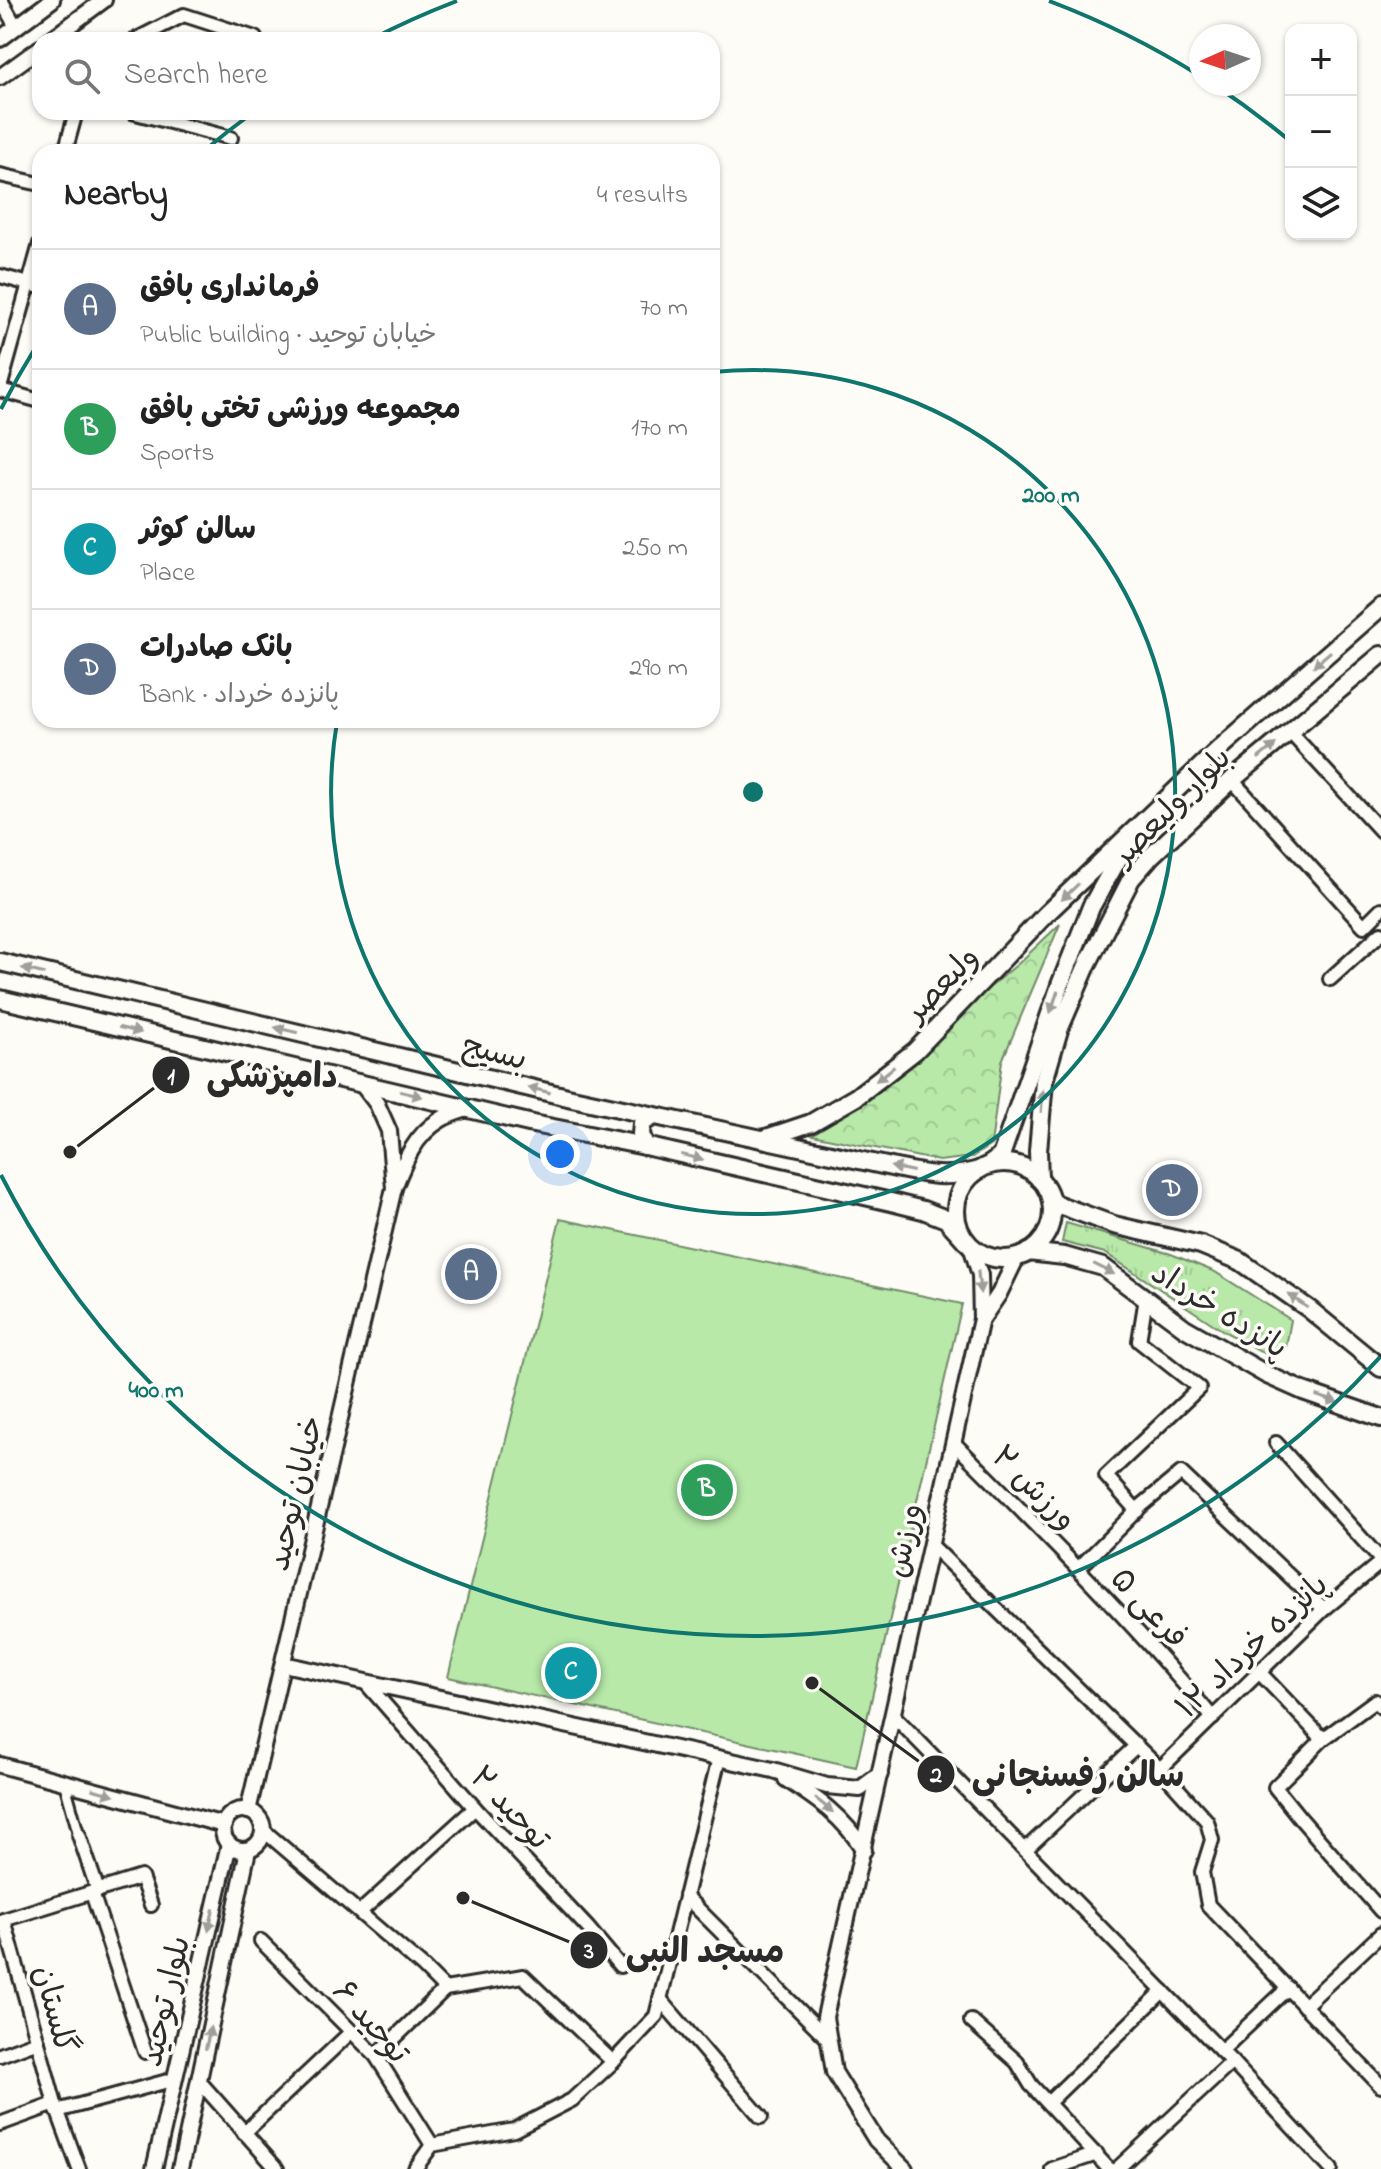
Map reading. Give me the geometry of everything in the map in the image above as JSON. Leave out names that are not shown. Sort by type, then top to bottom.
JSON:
[{"type":"main road","name":"ولیعصر","points":[[764,1139],[811,1123],[856,1097],[915,1051],[1045,915],[1134,830],[1218,750],[1381,607]]},
{"type":"main road","name":"بلوار ولیعصر","points":[[1039,1179],[1038,1151],[1044,1081],[1059,1030],[1088,963],[1131,879],[1151,856],[1232,780],[1381,655]]},
{"type":"main road","name":"ولیعصر","points":[[984,1167],[1001,1156],[1060,985],[1091,907],[1134,830]]},
{"type":"main road","name":"بسیج","points":[[0,962],[573,1115],[645,1146],[923,1210],[946,1219],[968,1244]]},
{"type":"main road","name":"بسیج","points":[[0,999],[470,1108],[573,1115],[654,1116],[941,1177],[984,1167]]},
{"type":"main road","points":[[645,1146],[641,1134],[642,1123],[654,1116]]},
{"type":"main road","points":[[1003,1163],[1029,1170],[1039,1179],[1051,1202],[1051,1217],[1039,1243],[1022,1255],[1004,1259],[992,1258],[968,1244],[957,1223],[956,1202],[964,1184],[984,1167],[1003,1163]]},
{"type":"main road","name":"پانزده خرداد","points":[[1051,1202],[1114,1225],[1201,1245],[1240,1261],[1309,1309],[1381,1368]]},
{"type":"main road","name":"پانزده خرداد","points":[[1022,1255],[1064,1256],[1103,1267],[1185,1328],[1267,1375],[1381,1418]]},
{"type":"street","points":[[1,0],[16,27]]},
{"type":"street","points":[[0,39],[52,0]]},
{"type":"street","points":[[61,32],[104,0]]},
{"type":"street","points":[[151,32],[184,15],[236,32]]},
{"type":"street","points":[[0,77],[32,54]]},
{"type":"street","points":[[67,144],[74,120]]},
{"type":"street","points":[[162,120],[231,138]]},
{"type":"street","points":[[0,175],[32,182]]},
{"type":"street","points":[[0,276],[32,284]]},
{"type":"street","points":[[32,291],[0,389],[32,399]]},
{"type":"street","points":[[1290,732],[1381,831]]},
{"type":"street","points":[[1232,780],[1364,926],[1381,909]]},
{"type":"street","points":[[1330,979],[1381,933]]},
{"type":"street","points":[[361,1083],[377,1104],[389,1131],[394,1188]]},
{"type":"street","points":[[394,1188],[406,1157],[419,1139],[440,1120],[470,1108]]},
{"type":"street","name":"خیابان توحید","points":[[248,1811],[394,1188]]},
{"type":"street","name":"ورزش","points":[[905,2169],[876,2140],[834,2072],[825,2017],[981,1319],[980,1275],[968,1244]]},
{"type":"street","name":"ورزش","points":[[981,1319],[1022,1255]]},
{"type":"street","points":[[1137,1511],[1106,1476],[1199,1388],[1139,1341],[1146,1298]]},
{"type":"street","name":"ورزش ۲","points":[[954,1443],[1079,1568]]},
{"type":"street","points":[[1276,1443],[1381,1561]]},
{"type":"street","points":[[1079,1568],[1181,1473],[1324,1609]]},
{"type":"street","points":[[931,1545],[1160,1769],[1207,1821],[1212,1840],[1202,1872],[1208,1905],[1381,2086]]},
{"type":"street","name":"پانزده خرداد ۱۲","points":[[1160,1769],[1324,1609],[1381,1561]]},
{"type":"street","name":"فرعی ۵","points":[[1079,1568],[1213,1718]]},
{"type":"street","points":[[283,1664],[773,1770],[827,1786],[860,1789],[880,1774]]},
{"type":"street","points":[[1260,1673],[1323,1739]]},
{"type":"street","name":"توحید ۲","points":[[365,1682],[620,1966]]},
{"type":"street","points":[[1381,1707],[1375,1701],[1323,1739],[1275,1787],[1381,1911]]},
{"type":"street","points":[[893,1715],[1232,2062],[1331,2169]]},
{"type":"street","points":[[1025,1850],[1136,1746]]},
{"type":"street","points":[[415,2169],[432,2145],[514,2130],[572,2100],[656,2016],[719,1758]]},
{"type":"street","points":[[0,1765],[224,1825]]},
{"type":"street","points":[[773,1770],[822,1802],[851,1830],[864,1850]]},
{"type":"street","points":[[64,1781],[145,2052]]},
{"type":"street","points":[[360,1912],[475,1808]]},
{"type":"street","points":[[263,1830],[259,1843],[248,1850],[238,1850],[229,1844],[224,1835],[224,1825],[229,1816],[238,1811],[248,1811],[259,1818],[263,1830],[445,1989]]},
{"type":"street","name":"بلوار توحید","points":[[154,2169],[229,1844]]},
{"type":"street","name":"بلوار توحید","points":[[180,2169],[248,1850]]},
{"type":"street","points":[[2,1921],[141,1877],[151,1905]]},
{"type":"street","points":[[220,1880],[234,1881],[240,1888]]},
{"type":"street","points":[[685,1896],[829,2040]]},
{"type":"street","name":"گلستان","points":[[2,1921],[56,2108],[79,2169]]},
{"type":"street","points":[[1304,2006],[1381,1934]]},
{"type":"street","name":"توحید ۶","points":[[261,1941],[376,2056],[432,2145]]},
{"type":"street","points":[[376,2056],[445,1989],[523,1976],[613,2062]]},
{"type":"street","points":[[1221,2051],[1288,1988]]},
{"type":"street","points":[[1048,2103],[1163,1991]]},
{"type":"street","points":[[660,1999],[761,2117]]},
{"type":"street","points":[[971,2021],[1017,2062],[1031,2085],[1109,2169]]},
{"type":"street","points":[[244,2133],[351,2032]]},
{"type":"street","points":[[0,2055],[38,2041]]},
{"type":"street","points":[[1117,2169],[1232,2062]]},
{"type":"street","points":[[0,2124],[175,2079]]},
{"type":"street","points":[[199,2081],[277,2169]]},
{"type":"street","points":[[1052,2169],[1097,2154]]},
{"type":"green space","points":[[1060,924],[1002,1061],[991,1145],[972,1157],[939,1161],[812,1135],[1019,963]]},
{"type":"green space","points":[[560,1219],[962,1304],[856,1767],[448,1677]]},
{"type":"green space","points":[[1066,1223],[1171,1254],[1215,1272],[1291,1320],[1286,1347],[1268,1355],[1225,1332],[1105,1253],[1062,1242]]},
{"type":"place","name":"دامپزشکی","points":[[70,1152]]},
{"type":"place","name":"بانک صادرات","points":[[1172,1190]]},
{"type":"place","name":"فرمانداری بافق","points":[[471,1274]]},
{"type":"place","name":"مجموعه ورزشی تختی بافق","points":[[707,1490]]},
{"type":"place","name":"سالن کوثر","points":[[571,1673]]},
{"type":"place","name":"سالن رفسنجانی","points":[[812,1683]]},
{"type":"place","name":"مسجد النبی","points":[[463,1898]]}]
